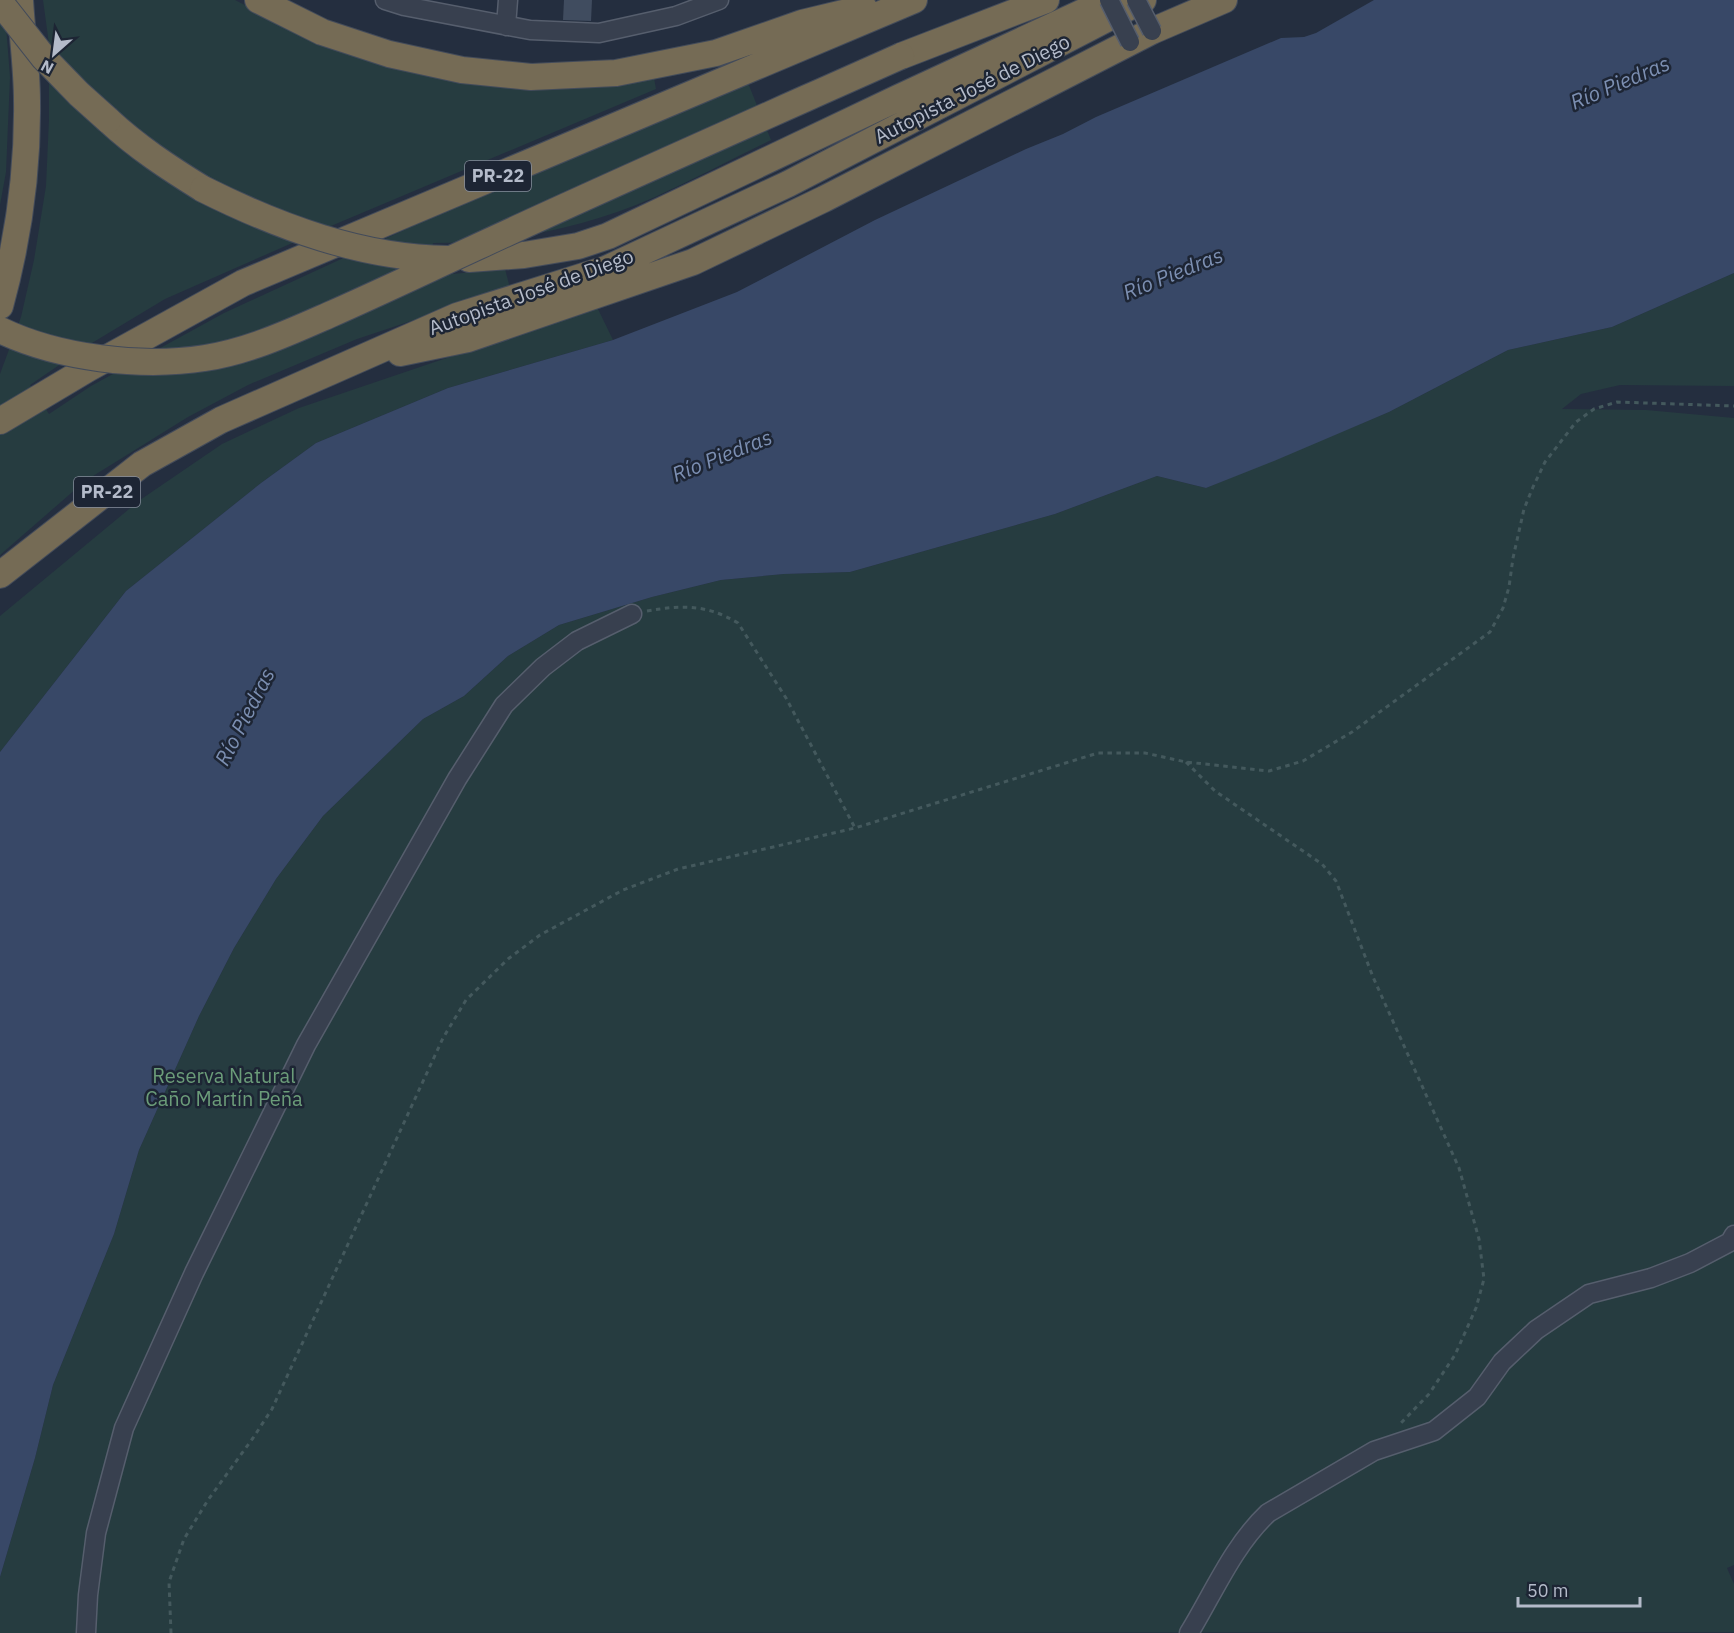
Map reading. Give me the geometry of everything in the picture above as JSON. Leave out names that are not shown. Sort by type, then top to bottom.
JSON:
[{"type":"highway","points":[[0,306],[21,214],[26,155],[27,99],[20,0]]},
{"type":"highway","points":[[258,0],[322,32],[389,54],[462,70],[531,77],[615,73],[716,53],[802,23],[893,0]]},
{"type":"highway","name":"PR-22","points":[[0,421],[89,368],[243,283],[914,0]]},
{"type":"highway","points":[[0,330],[34,345],[68,354],[117,359],[171,361],[204,358],[246,349],[352,305],[615,183],[902,56],[1046,0]]},
{"type":"highway","points":[[0,2],[44,58],[79,94],[162,164],[203,189],[275,223],[316,236],[411,257],[469,259],[524,255],[578,246],[608,236],[1083,12],[1118,0]]},
{"type":"highway","name":"Autopista José de Diego","points":[[0,575],[142,464],[221,420],[457,316],[606,269],[788,184],[1143,0]]},
{"type":"highway","points":[[346,364],[468,339],[703,258],[824,199],[1141,36],[1224,0]]},
{"type":"street","points":[[385,0],[462,8],[506,26],[530,30],[600,33],[676,16],[719,0]]},
{"type":"street","points":[[506,26],[508,0]]},
{"type":"street","points":[[1109,0],[1141,36]]},
{"type":"street","points":[[1136,0],[1141,36]]},
{"type":"street","points":[[86,1633],[96,1533],[124,1428],[194,1274],[306,1045],[457,779],[504,705],[543,667],[577,641],[632,614]]},
{"type":"street","points":[[1189,1633],[1224,1571],[1254,1526],[1268,1514],[1374,1450],[1434,1431],[1477,1397],[1502,1362],[1536,1330],[1589,1294],[1651,1278],[1690,1263],[1730,1242],[1734,1235]]},
{"type":"path","points":[[171,1633],[170,1582],[184,1539],[208,1500],[272,1409],[443,1038],[466,1000],[508,959],[540,935],[623,890],[678,868],[855,828],[1098,753],[1144,753],[1186,762],[1269,771],[1303,761],[1352,732],[1490,632],[1503,608],[1524,509],[1533,487],[1545,462],[1576,422],[1594,409],[1617,402],[1734,406]]},
{"type":"path","points":[[632,614],[674,606],[703,608],[727,616],[738,623],[786,698],[855,828]]},
{"type":"path","points":[[1186,762],[1215,791],[1322,864],[1336,881],[1373,977],[1459,1168],[1479,1239],[1484,1279],[1476,1308],[1455,1355],[1429,1394],[1398,1426]]},
{"type":"green space","points":[[0,0],[4,0],[10,77],[6,172],[0,205]]},
{"type":"green space","points":[[43,0],[235,0],[307,37],[512,86],[573,88],[654,78],[656,89],[331,226],[165,299],[87,346],[30,385],[49,414],[91,386],[224,313],[478,196],[748,83],[771,140],[655,197],[601,217],[518,237],[433,243],[431,276],[505,269],[510,288],[357,339],[248,385],[188,417],[85,481],[0,555],[0,374],[21,317],[34,260],[46,186],[49,44]]},
{"type":"green space","name":"Reserva Natural Caño Martín Peña","points":[[1734,273],[1734,386],[1620,385],[1581,394],[1562,409],[1646,410],[1734,418],[1734,1565],[1727,1568],[1734,1584],[1734,1632],[0,1633],[0,1577],[35,1458],[53,1385],[114,1234],[139,1150],[199,1016],[234,948],[276,879],[323,816],[423,719],[464,696],[508,656],[559,625],[652,597],[721,580],[784,574],[850,572],[1055,514],[1157,476],[1206,488],[1389,412],[1508,350],[1612,327]]},
{"type":"green space","points":[[597,307],[613,340],[448,388],[316,443],[261,483],[126,591],[0,752],[0,616],[140,500],[222,444],[299,408]]},
{"type":"water","name":"Río Piedras","points":[[1374,0],[1734,0],[1734,273],[1612,327],[1508,350],[1389,412],[1206,488],[1157,476],[1055,514],[850,572],[784,574],[721,580],[652,597],[559,625],[508,656],[464,696],[423,719],[323,816],[276,879],[234,948],[199,1016],[139,1150],[114,1234],[53,1385],[35,1458],[0,1577],[0,752],[126,591],[261,483],[316,443],[448,388],[613,340],[737,292],[875,220],[1026,149],[1281,38],[1304,37],[1316,33]]},
{"type":"building","points":[[564,0],[592,0],[591,21],[563,20]]}]
